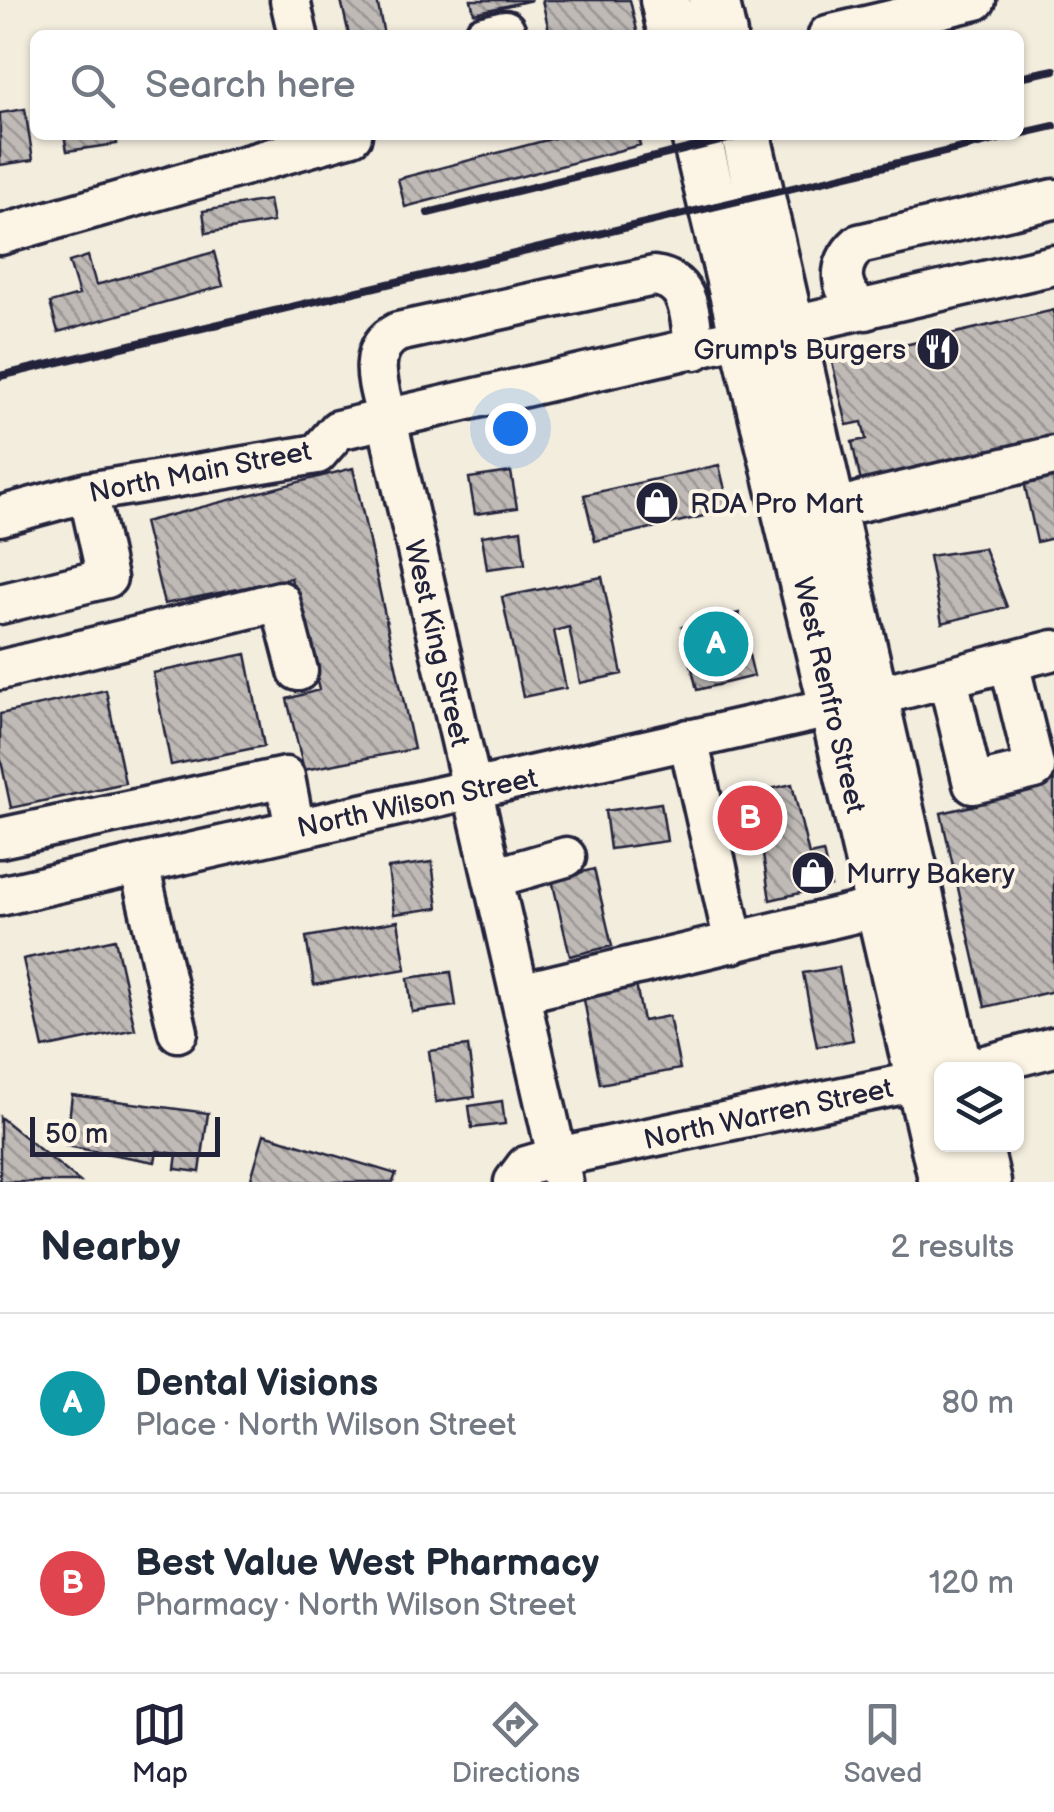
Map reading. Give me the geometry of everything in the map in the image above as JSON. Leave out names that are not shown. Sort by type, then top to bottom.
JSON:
[{"type":"main road","points":[[665,0],[672,30]]},
{"type":"main road","points":[[714,0],[721,30]]},
{"type":"main road","name":"West Renfro Street","points":[[697,140],[744,337],[855,703],[937,1062]]},
{"type":"main road","name":"West Renfro Street","points":[[747,140],[787,313],[855,703],[880,908],[935,1062]]},
{"type":"main road","name":"West Renfro Street","points":[[943,1152],[944,1182]]},
{"type":"main road","points":[[979,1152],[986,1182]]},
{"type":"street","points":[[290,0],[297,30]]},
{"type":"street","points":[[849,30],[976,0]]},
{"type":"street","points":[[0,236],[322,140]]},
{"type":"street","points":[[787,313],[840,274],[844,262],[860,244],[1054,199]]},
{"type":"street","points":[[844,262],[843,285],[856,304],[866,310]]},
{"type":"street","points":[[787,313],[866,310],[1054,265]]},
{"type":"street","name":"West King Street","points":[[560,1170],[376,371],[376,350],[384,339],[398,332],[654,276],[676,282],[683,290],[695,350]]},
{"type":"street","name":"North Main Street","points":[[0,516],[88,492],[317,454],[338,430],[695,350],[744,337],[787,313]]},
{"type":"street","points":[[859,502],[1054,456]]},
{"type":"street","points":[[88,492],[122,640]]},
{"type":"street","points":[[0,604],[108,578]]},
{"type":"street","points":[[0,670],[280,601],[298,671]]},
{"type":"street","name":"North Wilson Street","points":[[0,896],[855,703],[1054,650]]},
{"type":"street","points":[[948,678],[973,784],[1035,769],[1009,662]]},
{"type":"street","points":[[688,740],[734,942]]},
{"type":"street","points":[[0,838],[285,778],[295,829]]},
{"type":"street","points":[[73,820],[86,877]]},
{"type":"street","points":[[493,878],[566,857]]},
{"type":"street","points":[[139,864],[178,1032]]},
{"type":"street","points":[[520,992],[880,908]]},
{"type":"street","points":[[997,1062],[1054,1047]]},
{"type":"street","name":"North Warren Street","points":[[514,1182],[526,1166],[560,1170],[934,1076]]},
{"type":"building","points":[[341,0],[377,0],[383,30],[348,30]]},
{"type":"building","points":[[471,0],[532,0],[474,13]]},
{"type":"building","points":[[542,0],[630,0],[637,30],[549,30]]},
{"type":"building","points":[[25,109],[33,160],[0,165],[0,113]]},
{"type":"building","points":[[65,140],[117,140],[117,144],[67,151]]},
{"type":"building","points":[[547,140],[638,140],[640,145],[405,207],[398,179]]},
{"type":"building","points":[[269,200],[273,222],[206,233],[203,211]]},
{"type":"building","points":[[214,252],[223,286],[58,332],[50,303],[79,295],[69,262],[88,256],[96,285]]},
{"type":"building","points":[[1054,310],[1054,446],[863,491],[852,442],[866,439],[862,422],[847,425],[832,362]]},
{"type":"building","name":"RDA Pro Mart","points":[[719,465],[730,510],[595,541],[584,495]]},
{"type":"building","points":[[353,468],[414,749],[304,770],[287,699],[319,690],[291,578],[164,604],[144,522]]},
{"type":"building","points":[[1054,470],[1054,538],[1037,542],[1023,477]]},
{"type":"building","points":[[511,472],[517,508],[475,514],[469,478]]},
{"type":"building","points":[[521,530],[525,564],[487,569],[482,536]]},
{"type":"building","points":[[984,548],[1007,607],[942,623],[929,556]]},
{"type":"building","points":[[602,577],[622,674],[580,683],[569,627],[554,631],[566,688],[523,697],[502,597]]},
{"type":"building","points":[[739,613],[754,676],[697,690],[682,627]]},
{"type":"building","points":[[246,654],[264,746],[171,765],[153,673]]},
{"type":"building","points":[[106,690],[125,783],[11,808],[0,756],[0,714]]},
{"type":"building","points":[[1054,781],[1054,991],[985,1007],[941,813],[972,806],[970,800]]},
{"type":"building","points":[[792,784],[809,855],[823,852],[831,886],[770,900],[761,842],[751,844],[740,796]]},
{"type":"building","points":[[661,803],[667,841],[610,849],[605,811]]},
{"type":"building","points":[[432,862],[438,908],[394,914],[388,868]]},
{"type":"building","points":[[594,869],[612,946],[570,956],[552,880]]},
{"type":"building","points":[[398,921],[406,969],[314,985],[306,937]]},
{"type":"building","points":[[115,939],[135,1029],[43,1048],[23,959]]},
{"type":"building","points":[[839,967],[853,1040],[817,1047],[803,973]]},
{"type":"building","points":[[451,972],[456,1006],[412,1012],[408,978]]},
{"type":"building","points":[[635,979],[643,1021],[669,1016],[680,1069],[600,1084],[582,989]]},
{"type":"building","points":[[468,1046],[475,1097],[436,1102],[429,1051]]},
{"type":"building","points":[[72,1095],[208,1113],[200,1172],[175,1169],[177,1154],[157,1151],[155,1162],[66,1146]]},
{"type":"building","points":[[502,1101],[505,1124],[472,1128],[469,1106]]},
{"type":"building","points":[[0,1117],[80,1182],[0,1182]]},
{"type":"building","points":[[264,1134],[396,1174],[393,1182],[250,1182]]},
{"type":"railway","points":[[1024,76],[1054,70]]},
{"type":"railway","points":[[1024,133],[1054,126]]},
{"type":"railway","points":[[428,213],[724,140]]},
{"type":"railway","points":[[0,376],[995,140]]},
{"type":"place","name":"Grump's Burgers","points":[[938,349]]},
{"type":"place","name":"RDA Pro Mart","points":[[657,503]]},
{"type":"place","name":"Dental Visions","points":[[716,644]]},
{"type":"place","name":"Best Value West Pharmacy","points":[[750,818]]},
{"type":"place","name":"Murry Bakery","points":[[813,873]]}]
